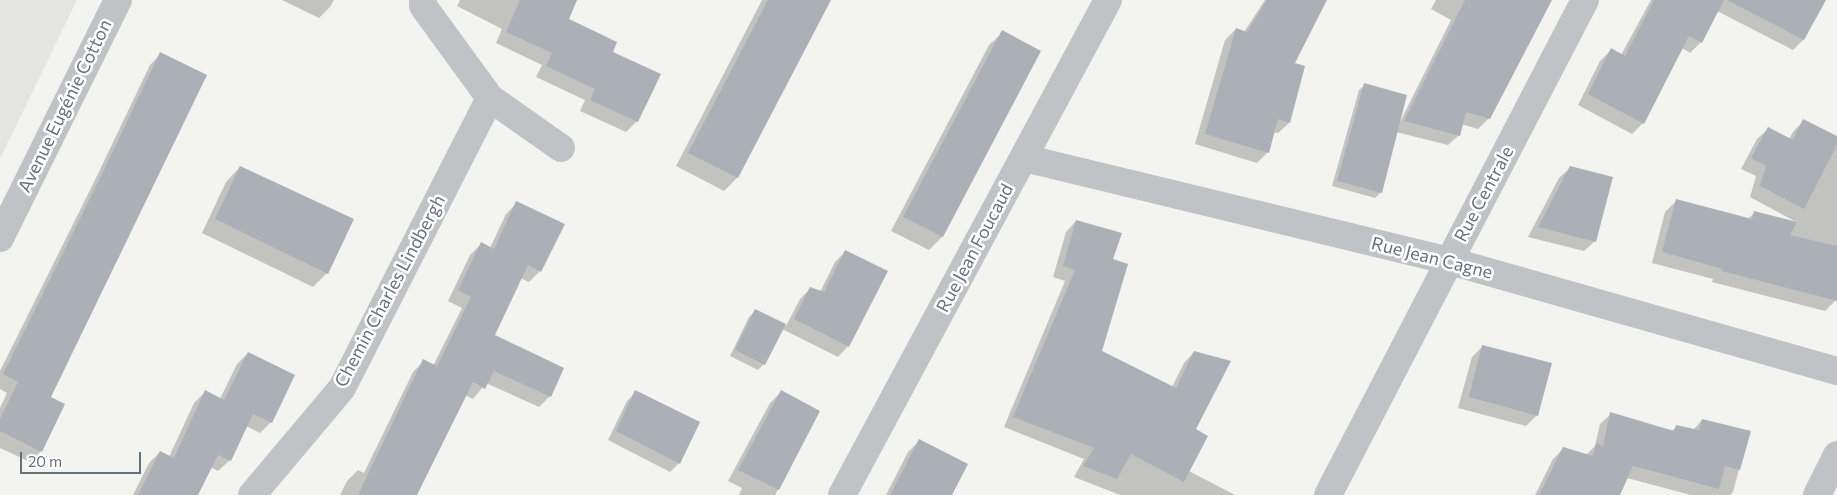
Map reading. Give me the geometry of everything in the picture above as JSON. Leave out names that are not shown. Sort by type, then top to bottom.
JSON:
[{"type":"street","name":"Avenue Eugénie Cotton","points":[[0,238],[118,0]]},
{"type":"street","points":[[423,0],[424,6],[490,98],[560,148]]},
{"type":"street","name":"Rue Jean Foucaud","points":[[842,495],[1108,0]]},
{"type":"street","name":"Rue Centrale","points":[[1328,495],[1585,0]]},
{"type":"street","name":"Chemin Charles Lindbergh","points":[[252,495],[342,388],[490,98]]},
{"type":"street","name":"Rue Jean Cagne","points":[[1024,158],[1450,260],[1837,371]]},
{"type":"street","points":[[1817,495],[1837,455]]},
{"type":"shaded area","points":[[0,0],[77,0],[0,159]]},
{"type":"building","points":[[520,0],[577,0],[569,19],[617,42],[613,52],[661,74],[638,122],[590,100],[595,89],[546,66],[552,53],[506,32]]},
{"type":"building","points":[[768,0],[831,0],[738,178],[688,153]]},
{"type":"building","points":[[1267,0],[1327,0],[1295,63],[1305,66],[1290,123],[1278,119],[1269,153],[1205,134],[1236,28],[1247,32]]},
{"type":"building","points":[[1465,0],[1552,0],[1490,119],[1466,112],[1460,136],[1404,121]]},
{"type":"building","points":[[1654,0],[1724,0],[1702,43],[1689,36],[1644,124],[1588,94],[1611,48],[1625,56]]},
{"type":"building","points":[[1727,0],[1826,0],[1804,40]]},
{"type":"building","points":[[1002,30],[1041,51],[943,237],[903,217]]},
{"type":"building","points":[[160,52],[207,75],[51,397],[65,404],[42,452],[0,431],[0,419],[18,382],[3,374]]},
{"type":"building","points":[[1364,83],[1407,95],[1382,193],[1337,181]]},
{"type":"building","points":[[1803,119],[1837,136],[1837,145],[1804,209],[1760,186],[1766,166],[1751,158],[1768,127],[1793,140]]},
{"type":"building","points":[[240,166],[354,219],[328,274],[215,219]]},
{"type":"building","points":[[1570,166],[1613,177],[1596,242],[1538,227]]},
{"type":"building","points":[[1676,199],[1752,219],[1754,211],[1797,222],[1790,235],[1837,246],[1837,301],[1722,271],[1723,269],[1662,252]]},
{"type":"building","points":[[516,201],[565,224],[541,272],[528,265],[495,335],[564,368],[551,397],[494,371],[485,389],[473,382],[417,495],[358,495],[423,359],[437,366],[471,297],[458,290],[481,242],[494,249]]},
{"type":"building","points":[[1076,220],[1122,233],[1113,259],[1128,264],[1102,351],[1176,388],[1194,351],[1231,361],[1196,429],[1208,436],[1184,482],[1131,454],[1117,479],[1083,466],[1094,448],[1013,417],[1075,270],[1063,266]]},
{"type":"building","points":[[845,250],[888,271],[849,347],[794,319],[810,287],[824,292]]},
{"type":"building","points":[[755,309],[786,324],[765,365],[735,350]]},
{"type":"building","points":[[1482,345],[1552,363],[1538,416],[1469,397]]},
{"type":"building","points":[[248,352],[295,375],[272,423],[253,414],[231,461],[218,455],[198,495],[138,495],[160,451],[174,458],[205,390],[224,400]]},
{"type":"building","points":[[635,390],[700,422],[680,464],[616,431]]},
{"type":"building","points":[[781,390],[820,411],[779,490],[738,470]]},
{"type":"building","points":[[1610,412],[1674,431],[1676,425],[1699,430],[1702,419],[1751,431],[1740,470],[1725,466],[1719,489],[1633,466],[1620,495],[1539,495],[1563,447],[1593,456],[1596,443],[1603,446]]},
{"type":"building","points":[[919,439],[968,464],[952,495],[890,495]]}]
